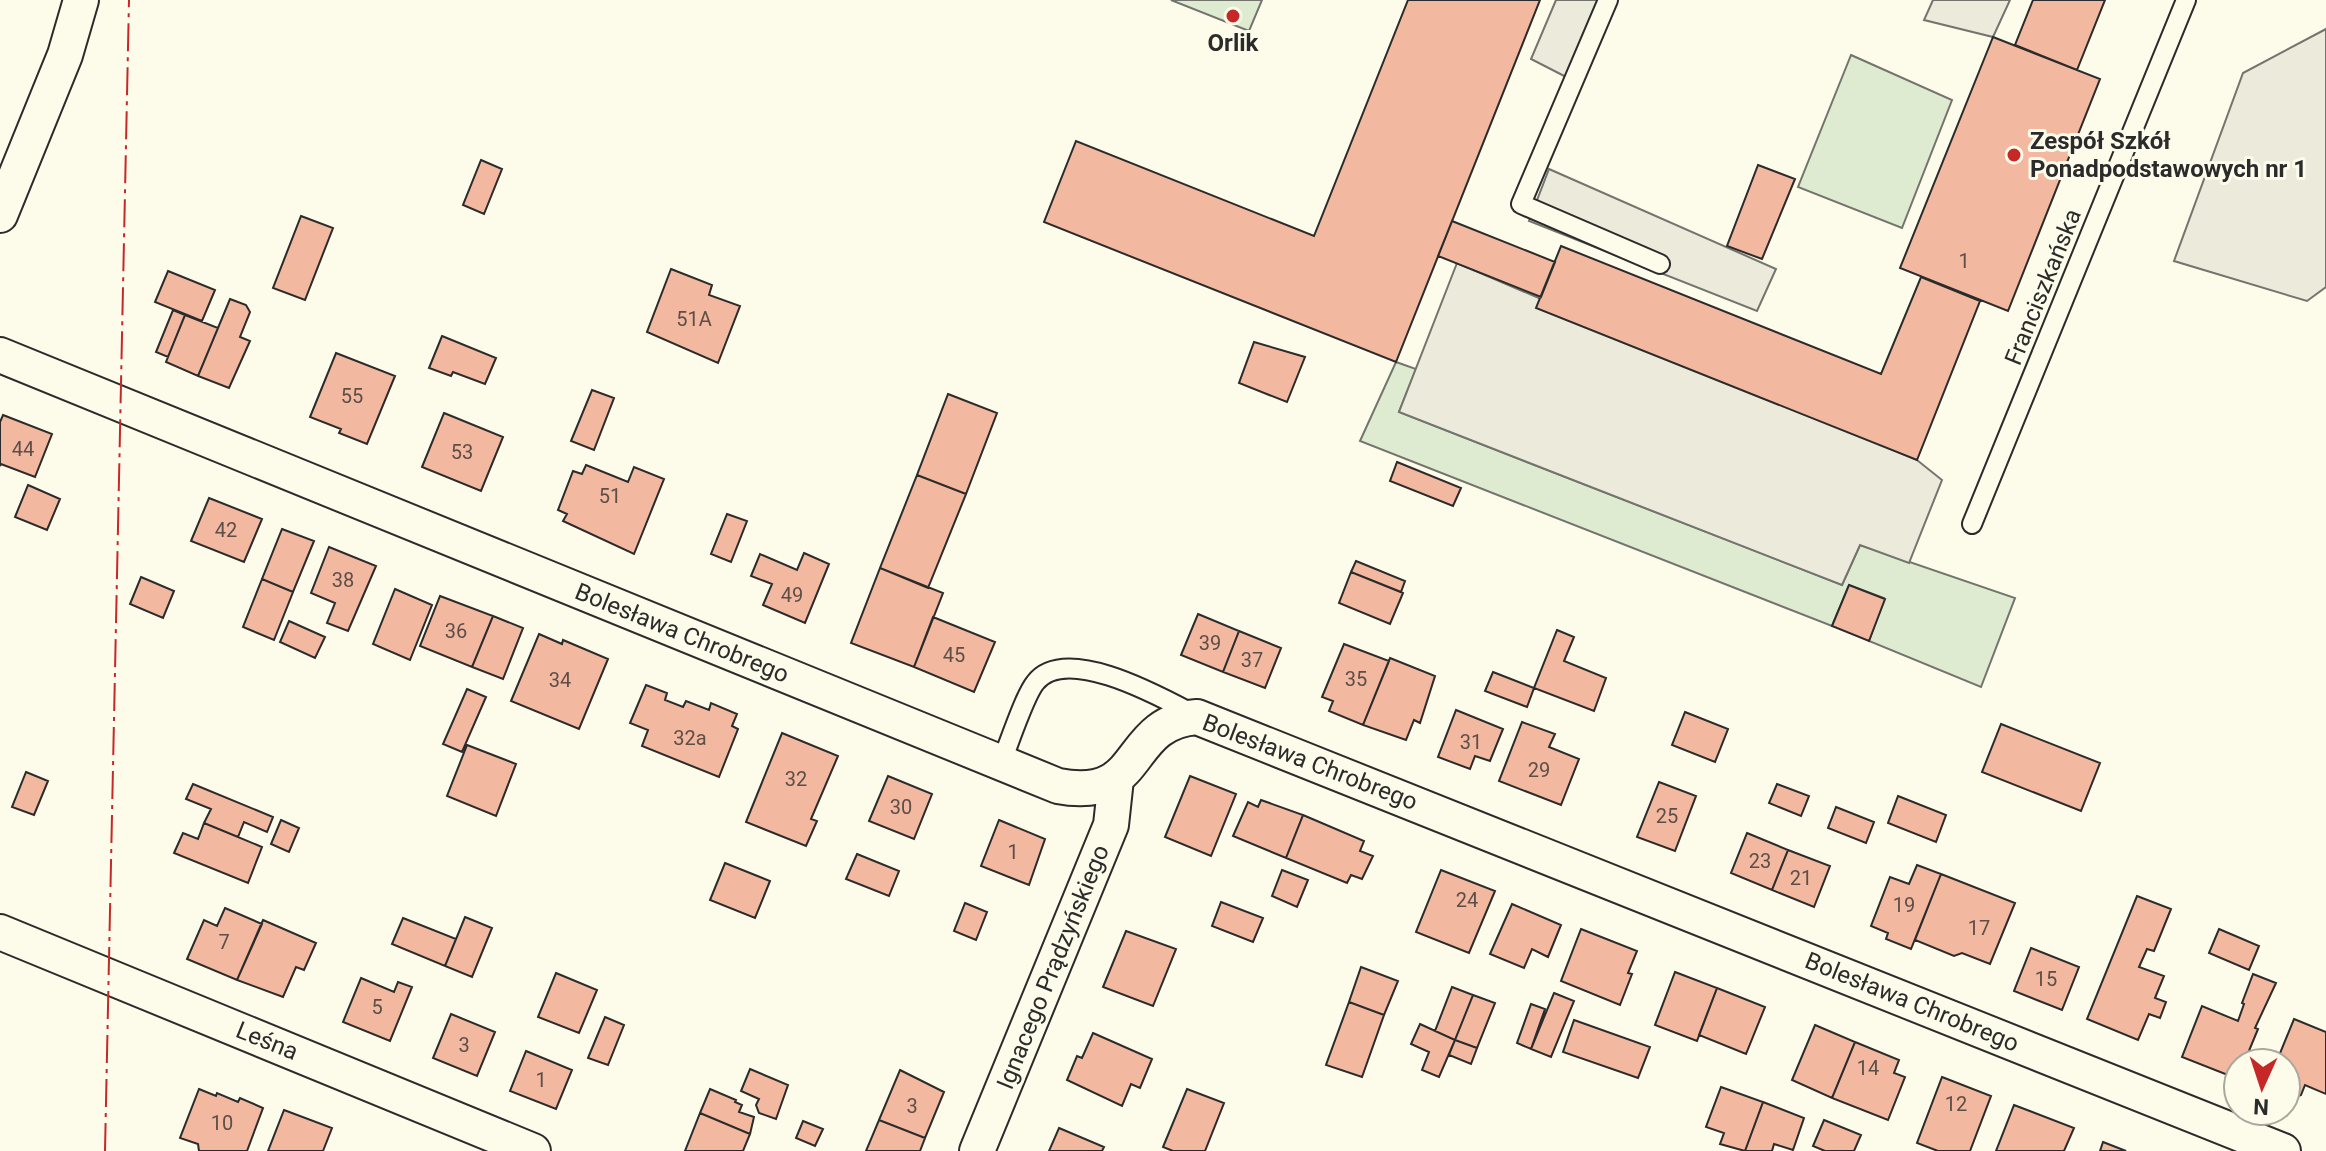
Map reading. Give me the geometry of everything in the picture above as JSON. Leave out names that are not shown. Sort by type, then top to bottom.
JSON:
[{"type":"street","points":[[0,215],[65,55],[81,0]]},
{"type":"street","name":"Bolesława Chrobrego","points":[[0,355],[1058,786],[1081,790],[1099,787],[1116,779],[1132,763],[1148,738],[1162,726],[1178,718],[1197,717],[2283,1151]]},
{"type":"street","name":"Ignacego Prądzyńskiego","points":[[977,1151],[1111,825],[1116,779]]},
{"type":"street","name":"Leśna","points":[[0,932],[533,1151]]},
{"type":"street","name":"Leśna","points":[[0,940],[525,1151]]},
{"type":"lane","points":[[1608,0],[1521,204],[1660,264]]},
{"type":"lane","name":"Franciszkańska","points":[[1972,524],[2186,0]]},
{"type":"lane","points":[[1001,763],[1034,683],[1048,671],[1070,667],[1089,670],[1163,698],[1197,717]]},
{"type":"green space","name":"Orlik","points":[[1171,0],[1262,0],[1249,31]]},
{"type":"green space","points":[[1851,55],[1952,100],[1902,228],[1798,187]]},
{"type":"green space","points":[[1396,362],[1416,369],[1399,412],[1842,585],[1860,545],[2015,598],[1981,687],[1869,641],[1884,598],[1849,585],[1832,626],[1360,441]]},
{"type":"shaded area","points":[[1556,0],[1608,0],[1574,81],[1531,59]]},
{"type":"shaded area","points":[[1933,0],[2010,0],[1993,37],[1924,20]]},
{"type":"shaded area","points":[[2326,29],[2326,287],[2307,301],[2174,261],[2243,73]]},
{"type":"shaded area","points":[[1549,169],[1776,269],[1757,311],[1529,221]]},
{"type":"shaded area","points":[[1457,263],[1917,460],[1942,480],[1909,563],[1860,545],[1842,585],[1399,412]]},
{"type":"building","points":[[1408,0],[1540,0],[1396,362],[1044,222],[1076,141],[1314,236]]},
{"type":"building","points":[[2033,0],[2105,0],[2077,70],[2015,45]]},
{"type":"building","points":[[1993,37],[2100,79],[2008,311],[1900,268]]},
{"type":"building","points":[[481,160],[502,169],[484,214],[463,205]]},
{"type":"building","points":[[1758,165],[1795,179],[1762,259],[1727,246]]},
{"type":"building","points":[[301,216],[333,228],[305,300],[273,288]]},
{"type":"building","points":[[1452,221],[1555,262],[1541,297],[1438,256]]},
{"type":"building","points":[[1561,246],[1881,374],[1921,277],[1980,301],[1917,460],[1536,308]]},
{"type":"building","points":[[671,269],[712,285],[709,295],[740,306],[718,363],[647,332]]},
{"type":"building","points":[[168,271],[215,290],[202,321],[155,302]]},
{"type":"building","points":[[230,299],[246,305],[250,312],[240,337],[250,341],[229,388],[198,376]]},
{"type":"building","points":[[173,310],[185,315],[168,357],[156,352]]},
{"type":"building","points":[[185,315],[218,328],[198,376],[166,362]]},
{"type":"building","points":[[442,336],[496,358],[485,384],[453,372],[451,376],[429,368]]},
{"type":"building","points":[[1254,342],[1305,357],[1287,402],[1239,383]]},
{"type":"building","points":[[336,353],[395,376],[367,444],[339,433],[341,429],[310,417]]},
{"type":"building","points":[[592,390],[614,398],[594,450],[571,441]]},
{"type":"building","points":[[948,394],[997,413],[966,494],[917,475]]},
{"type":"building","points":[[444,413],[503,437],[481,491],[422,467]]},
{"type":"building","points":[[3,415],[52,434],[35,477],[0,466],[0,422]]},
{"type":"building","points":[[1397,462],[1461,488],[1453,506],[1390,481]]},
{"type":"building","points":[[586,465],[628,482],[634,467],[664,479],[634,554],[563,521],[567,514],[558,510],[573,471],[582,474]]},
{"type":"building","points":[[917,475],[966,494],[928,588],[880,568]]},
{"type":"building","points":[[28,485],[60,499],[47,530],[15,517]]},
{"type":"building","points":[[209,498],[262,519],[244,562],[191,541]]},
{"type":"building","points":[[727,514],[747,521],[731,562],[711,554]]},
{"type":"building","points":[[282,529],[314,541],[293,592],[262,579]]},
{"type":"building","points":[[329,547],[376,566],[348,631],[327,623],[335,603],[311,593]]},
{"type":"building","points":[[804,553],[829,564],[805,623],[763,605],[772,584],[751,576],[760,554],[797,570]]},
{"type":"building","points":[[1356,561],[1405,581],[1401,592],[1351,572]]},
{"type":"building","points":[[880,568],[943,593],[914,667],[851,643]]},
{"type":"building","points":[[1351,572],[1403,593],[1390,624],[1339,603]]},
{"type":"building","points":[[141,577],[174,591],[163,618],[130,604]]},
{"type":"building","points":[[262,579],[293,592],[274,640],[243,627]]},
{"type":"building","points":[[1849,585],[1885,599],[1869,641],[1832,626]]},
{"type":"building","points":[[395,589],[432,605],[410,660],[373,644]]},
{"type":"building","points":[[440,596],[493,616],[472,667],[420,646]]},
{"type":"building","points":[[1198,614],[1239,631],[1223,672],[1181,655]]},
{"type":"building","points":[[493,616],[523,628],[503,679],[472,667]]},
{"type":"building","points":[[933,617],[995,642],[974,692],[914,667]]},
{"type":"building","points":[[289,621],[325,637],[315,658],[280,642]]},
{"type":"building","points":[[1557,630],[1574,637],[1564,661],[1606,678],[1594,711],[1534,688]]},
{"type":"building","points":[[1239,631],[1281,648],[1265,688],[1223,672]]},
{"type":"building","points":[[539,634],[562,644],[563,640],[608,659],[579,729],[511,701]]},
{"type":"building","points":[[1344,644],[1389,661],[1363,725],[1329,711],[1333,701],[1322,697]]},
{"type":"building","points":[[1390,658],[1435,676],[1420,723],[1414,720],[1406,740],[1363,725]]},
{"type":"building","points":[[1493,672],[1534,688],[1527,707],[1485,691]]},
{"type":"building","points":[[646,685],[667,693],[665,700],[683,707],[686,701],[709,710],[711,703],[737,714],[732,726],[738,729],[719,777],[642,746],[648,730],[630,723]]},
{"type":"building","points":[[467,689],[486,697],[462,752],[443,744]]},
{"type":"building","points":[[1456,710],[1503,729],[1490,761],[1475,756],[1470,769],[1438,757]]},
{"type":"building","points":[[1685,712],[1728,729],[1715,762],[1672,745]]},
{"type":"building","points":[[1522,722],[1555,734],[1549,747],[1579,759],[1561,805],[1499,781]]},
{"type":"building","points":[[2001,724],[2100,763],[2081,811],[1982,772]]},
{"type":"building","points":[[782,733],[838,756],[811,819],[817,821],[806,846],[746,822]]},
{"type":"building","points":[[467,745],[516,764],[496,816],[447,796]]},
{"type":"building","points":[[26,772],[48,781],[34,815],[12,807]]},
{"type":"building","points":[[888,776],[932,794],[914,839],[869,821]]},
{"type":"building","points":[[1190,776],[1236,794],[1211,856],[1165,837]]},
{"type":"building","points":[[1659,782],[1696,796],[1675,851],[1637,837]]},
{"type":"building","points":[[193,784],[273,817],[267,832],[244,822],[238,837],[204,823],[211,809],[186,799]]},
{"type":"building","points":[[1777,784],[1809,796],[1801,816],[1769,803]]},
{"type":"building","points":[[1898,796],[1946,815],[1936,842],[1888,823]]},
{"type":"building","points":[[1261,800],[1303,815],[1286,858],[1233,836],[1248,802],[1258,807]]},
{"type":"building","points":[[1836,807],[1874,822],[1866,843],[1828,828]]},
{"type":"building","points":[[1303,815],[1364,841],[1360,851],[1373,856],[1362,879],[1351,875],[1347,883],[1286,858]]},
{"type":"building","points":[[281,820],[299,828],[289,852],[271,844]]},
{"type":"building","points":[[999,820],[1045,839],[1029,885],[981,866]]},
{"type":"building","points":[[204,823],[262,847],[248,883],[174,853],[183,833],[198,839]]},
{"type":"building","points":[[1747,833],[1788,850],[1772,890],[1731,873]]},
{"type":"building","points":[[1788,850],[1830,866],[1814,907],[1772,890]]},
{"type":"building","points":[[857,854],[899,871],[889,896],[846,879]]},
{"type":"building","points":[[725,863],[770,881],[755,918],[710,900]]},
{"type":"building","points":[[1917,865],[1941,874],[1911,949],[1886,939],[1888,933],[1871,926],[1890,877],[1909,884]]},
{"type":"building","points":[[1282,870],[1308,880],[1297,907],[1272,896]]},
{"type":"building","points":[[1441,870],[1495,891],[1469,953],[1416,932]]},
{"type":"building","points":[[1941,874],[2015,903],[1990,964],[1962,953],[1954,956],[1915,940]]},
{"type":"building","points":[[2137,896],[2171,909],[2154,951],[2147,949],[2139,967],[2164,976],[2155,998],[2166,1002],[2160,1018],[2149,1014],[2138,1040],[2087,1019]]},
{"type":"building","points":[[1221,902],[1263,918],[1253,942],[1212,926]]},
{"type":"building","points":[[965,903],[987,912],[976,940],[954,931]]},
{"type":"building","points":[[1512,904],[1561,925],[1548,957],[1532,949],[1524,968],[1490,954]]},
{"type":"building","points":[[225,908],[262,924],[237,980],[187,959],[204,920],[217,926]]},
{"type":"building","points":[[465,917],[492,928],[472,977],[445,966]]},
{"type":"building","points":[[403,918],[456,939],[445,966],[392,944]]},
{"type":"building","points":[[263,920],[316,943],[304,970],[296,967],[283,997],[237,980]]},
{"type":"building","points":[[1581,929],[1637,951],[1620,1005],[1561,981]]},
{"type":"building","points":[[2219,929],[2259,946],[2249,970],[2209,953]]},
{"type":"building","points":[[1126,931],[1176,949],[1153,1006],[1103,987]]},
{"type":"building","points":[[2031,948],[2079,967],[2062,1010],[2014,991]]},
{"type":"building","points":[[1361,967],[1398,981],[1384,1015],[1349,1002]]},
{"type":"building","points":[[1675,972],[1717,988],[1697,1041],[1655,1025]]},
{"type":"building","points":[[556,973],[597,990],[579,1033],[538,1017]]},
{"type":"building","points":[[2253,974],[2276,983],[2255,1028],[2258,1029],[2251,1047],[2222,1047],[2222,1073],[2182,1057],[2202,1006],[2238,1021]]},
{"type":"building","points":[[361,978],[394,992],[398,982],[412,987],[390,1041],[343,1022]]},
{"type":"building","points":[[1452,987],[1473,995],[1455,1040],[1435,1031]]},
{"type":"building","points":[[1717,988],[1765,1007],[1746,1054],[1699,1035]]},
{"type":"building","points":[[1554,993],[1574,1001],[1551,1057],[1531,1049]]},
{"type":"building","points":[[1473,995],[1495,1003],[1477,1048],[1455,1040]]},
{"type":"building","points":[[1349,1002],[1384,1015],[1362,1077],[1326,1065]]},
{"type":"building","points":[[1531,1004],[1545,1009],[1531,1049],[1517,1043]]},
{"type":"building","points":[[451,1014],[495,1032],[477,1076],[433,1058]]},
{"type":"building","points":[[605,1017],[624,1025],[608,1065],[588,1058]]},
{"type":"building","points":[[2294,1019],[2326,1032],[2326,1094],[2305,1085],[2302,1092],[2302,1047],[2283,1047]]},
{"type":"building","points":[[1574,1020],[1650,1047],[1638,1078],[1563,1052]]},
{"type":"building","points":[[1420,1024],[1455,1040],[1439,1077],[1422,1070],[1429,1052],[1411,1044]]},
{"type":"building","points":[[1815,1025],[1855,1042],[1832,1098],[1792,1080]]},
{"type":"building","points":[[1093,1033],[1152,1059],[1140,1088],[1131,1084],[1122,1106],[1067,1080],[1077,1056],[1082,1058]]},
{"type":"building","points":[[1455,1040],[1477,1048],[1471,1064],[1449,1055]]},
{"type":"building","points":[[1855,1042],[1899,1060],[1894,1073],[1905,1077],[1888,1120],[1832,1098]]},
{"type":"building","points":[[526,1051],[572,1070],[556,1109],[510,1091]]},
{"type":"building","points":[[750,1069],[788,1085],[776,1119],[759,1113],[756,1105],[759,1099],[741,1091]]},
{"type":"building","points":[[900,1070],[944,1092],[925,1138],[879,1120]]},
{"type":"building","points":[[1942,1077],[1991,1096],[1970,1151],[1938,1151],[1917,1143]]},
{"type":"building","points":[[1721,1087],[1763,1102],[1745,1151],[1720,1144],[1724,1133],[1706,1127]]},
{"type":"building","points":[[199,1089],[238,1102],[240,1098],[263,1108],[247,1151],[199,1151],[198,1144],[180,1138]]},
{"type":"building","points":[[710,1089],[736,1100],[742,1105],[739,1112],[754,1117],[750,1134],[700,1113]]},
{"type":"building","points":[[1187,1089],[1224,1103],[1205,1151],[1173,1151],[1163,1147]]},
{"type":"building","points":[[1763,1102],[1804,1118],[1793,1150],[1774,1144],[1772,1151],[1745,1151]]},
{"type":"building","points":[[2014,1105],[2074,1128],[2064,1151],[1996,1151]]},
{"type":"building","points":[[284,1110],[332,1128],[323,1151],[268,1151]]},
{"type":"building","points":[[700,1113],[750,1134],[743,1151],[685,1151]]},
{"type":"building","points":[[879,1120],[925,1138],[920,1151],[866,1151]]},
{"type":"building","points":[[1824,1120],[1861,1135],[1854,1151],[1825,1151],[1813,1146]]},
{"type":"building","points":[[803,1121],[823,1129],[815,1146],[796,1138]]},
{"type":"building","points":[[1059,1128],[1104,1147],[1102,1151],[1049,1151]]},
{"type":"building","points":[[2103,1142],[2126,1151],[2100,1151]]},
{"type":"power","points":[[105,1151],[129,0]]},
{"type":"place","name":"Orlik","points":[[1233,16]]},
{"type":"place","name":"Zespół Szkół Ponadpodstawowych nr 1","points":[[2014,155]]}]
